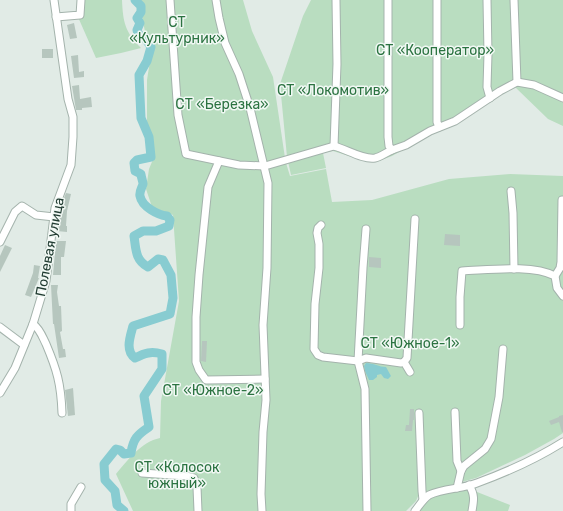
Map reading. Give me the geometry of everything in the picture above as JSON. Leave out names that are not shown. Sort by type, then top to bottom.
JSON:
[{"type":"street","name":"Полевая улица","points":[[0,393],[15,368],[33,324],[46,281],[55,208],[71,166],[73,117],[68,98],[54,0]]},
{"type":"street","points":[[56,17],[80,15],[81,0]]},
{"type":"street","points":[[170,0],[178,115],[184,150],[189,156],[239,165],[265,166],[334,146],[343,148],[364,157],[375,158],[406,145],[417,137],[455,121],[517,82],[534,85],[563,98]]},
{"type":"street","points":[[216,0],[225,43],[239,74],[250,108],[268,183],[267,268],[263,331],[266,400],[263,432],[261,494],[262,511]]},
{"type":"street","points":[[334,146],[337,64],[336,0]]},
{"type":"street","points":[[388,0],[388,137],[389,146],[392,150]]},
{"type":"street","points":[[437,0],[437,122],[439,127]]},
{"type":"street","points":[[487,0],[487,87],[490,98]]},
{"type":"street","points":[[514,0],[517,82]]},
{"type":"street","points":[[219,161],[208,188],[206,202],[197,303],[196,362],[199,370],[206,380],[265,379]]},
{"type":"street","points":[[511,191],[514,268]]},
{"type":"street","points":[[562,200],[561,262],[560,268],[555,276],[557,288],[563,296]]},
{"type":"street","points":[[0,242],[15,212],[22,206],[36,215],[54,217]]},
{"type":"street","points":[[404,362],[407,358],[415,219]]},
{"type":"street","points":[[321,225],[318,228],[317,233],[319,244],[319,268],[315,304],[314,349],[318,355],[323,357],[358,361],[366,358],[401,363],[404,362]]},
{"type":"street","points":[[366,230],[358,361],[365,389],[368,511]]},
{"type":"street","points":[[460,325],[462,271],[514,268],[539,271],[555,276]]},
{"type":"street","points":[[33,324],[38,328],[54,363],[61,389],[62,413]]},
{"type":"street","points":[[0,327],[24,345]]},
{"type":"street","points":[[457,488],[461,471],[464,466],[485,449],[491,439],[499,397],[503,349]]},
{"type":"street","points":[[404,362],[410,372]]},
{"type":"street","points":[[455,412],[458,461],[461,471]]},
{"type":"street","points":[[419,413],[422,491],[424,500]]},
{"type":"street","points":[[415,511],[429,496],[470,485],[527,462],[563,442]]},
{"type":"street","points":[[142,473],[186,476],[194,478],[197,487],[198,511]]},
{"type":"street","points":[[470,485],[474,493],[472,511]]},
{"type":"street","points":[[71,511],[71,504],[80,486]]},
{"type":"green space","points":[[77,0],[122,0],[124,21],[128,32],[141,48],[96,58],[78,17]]},
{"type":"green space","name":"СТ «Южное-1»","points":[[139,0],[243,0],[252,31],[273,77],[285,158],[270,162],[231,165],[286,163],[290,176],[326,169],[332,202],[372,200],[449,179],[510,174],[563,176],[563,433],[525,455],[476,478],[419,494],[416,501],[406,511],[133,511],[116,474],[141,447],[160,438],[161,401],[179,301],[173,215],[152,207],[146,189],[149,169],[154,157],[147,124],[147,80],[152,48],[145,32]]},
{"type":"green space","points":[[311,0],[563,0],[563,126],[548,119],[515,87],[392,156],[376,162],[365,161],[333,151],[323,153],[326,168],[291,175],[287,157],[280,84],[303,16]]},
{"type":"green space","points":[[467,488],[510,505],[508,511],[418,511],[423,503],[432,497]]},
{"type":"water","points":[[366,363],[386,367],[391,376],[388,379],[384,378],[381,374],[377,375],[377,377],[373,380],[369,380],[364,366]]},
{"type":"building","points":[[74,23],[77,38],[70,39],[67,25]]},
{"type":"building","points":[[42,49],[53,49],[53,58],[42,58]]},
{"type":"building","points":[[78,55],[79,72],[84,71],[84,77],[74,78],[71,56]]},
{"type":"building","points":[[79,85],[80,99],[91,97],[92,107],[76,110],[72,86]]},
{"type":"building","points":[[66,193],[71,194],[67,211],[67,232],[57,231],[60,208]]},
{"type":"building","points":[[445,234],[460,235],[460,246],[444,245]]},
{"type":"building","points":[[56,241],[66,241],[64,257],[61,257],[61,275],[53,275]]},
{"type":"building","points":[[5,245],[12,248],[0,272],[0,256]]},
{"type":"building","points":[[369,257],[381,258],[381,268],[369,267]]},
{"type":"building","points":[[34,265],[40,266],[39,278],[31,297],[25,295],[33,273]]},
{"type":"building","points":[[51,285],[58,285],[57,292],[59,306],[61,306],[62,331],[60,332],[66,357],[59,358],[53,324]]},
{"type":"building","points":[[202,341],[207,341],[206,362],[201,361]]},
{"type":"building","points":[[73,388],[75,415],[68,416],[65,390]]},
{"type":"building","points":[[410,409],[414,409],[412,431],[405,431],[406,425],[409,425]]},
{"type":"building","points":[[563,415],[562,432],[559,422],[551,425],[549,421]]},
{"type":"waterway","points":[[124,511],[117,505],[115,491],[105,480],[104,464],[116,449],[120,450],[124,454],[131,453],[136,438],[141,432],[149,427],[144,396],[162,369],[162,354],[148,353],[135,358],[132,355],[129,344],[133,326],[170,314],[173,298],[171,275],[163,260],[158,259],[148,267],[144,264],[138,258],[134,236],[143,231],[156,231],[169,226],[170,220],[167,216],[159,214],[147,207],[141,200],[140,191],[143,184],[141,174],[135,171],[134,163],[137,160],[151,157],[149,137],[141,118],[139,75],[147,61],[151,47],[145,38],[138,34],[137,30],[140,23],[137,18],[141,12],[141,6],[135,0]]},
{"type":"park label","name":"СТ «Культурник»","points":[[177,30]]},
{"type":"park label","name":"СТ «Кооператор»","points":[[435,50]]},
{"type":"park label","name":"СТ «Локомотив»","points":[[333,90]]},
{"type":"park label","name":"СТ «Березка»","points":[[222,104]]},
{"type":"park label","name":"СТ «Южное-2»","points":[[213,390]]},
{"type":"park label","name":"СТ «Колосок южный»","points":[[177,476]]}]
